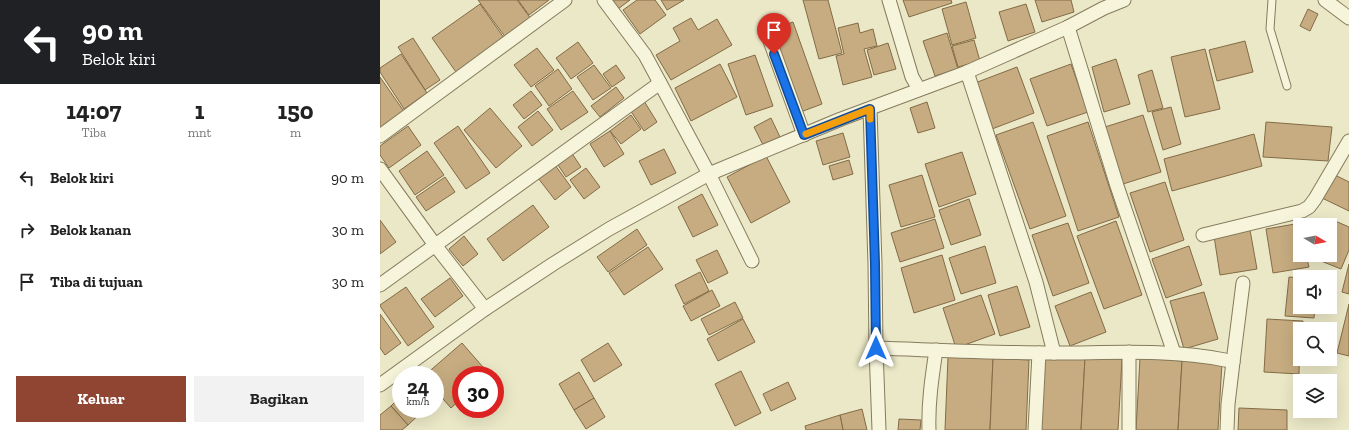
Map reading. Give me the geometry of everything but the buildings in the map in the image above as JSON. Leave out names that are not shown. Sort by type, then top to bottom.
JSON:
[{"type":"street","points":[[380,136],[566,0]]},
{"type":"street","points":[[604,0],[645,55],[709,174],[752,261]]},
{"type":"street","points":[[889,0],[912,76],[919,89]]},
{"type":"street","points":[[380,386],[485,309],[553,264],[609,229],[709,174],[919,89],[967,72],[1068,27],[1106,4],[1124,0]]},
{"type":"street","points":[[1325,0],[1349,18]]},
{"type":"street","points":[[1068,27],[1117,186],[1174,353]]},
{"type":"street","points":[[770,41],[804,135]]},
{"type":"street","points":[[967,72],[1036,282],[1054,353]]},
{"type":"street","points":[[380,285],[660,83]]},
{"type":"street","points":[[870,109],[879,430]]},
{"type":"street","points":[[1203,235],[1302,211],[1309,207],[1349,141]]},
{"type":"street","points":[[380,169],[434,245],[485,309]]},
{"type":"street","points":[[1227,430],[1228,404],[1244,283]]},
{"type":"street","points":[[876,348],[1039,353],[1174,353],[1233,362]]},
{"type":"street","points":[[929,430],[928,416],[936,350]]},
{"type":"street","points":[[1129,352],[1129,430]]},
{"type":"street","points":[[1035,430],[1039,353]]},
{"type":"lane","points":[[1272,0],[1270,29],[1286,86]]},
{"type":"slow traffic","points":[[806,134],[841,119],[870,109],[870,119]]},
{"type":"route","points":[[774,54],[804,135],[841,119],[870,109],[876,348]]}]
